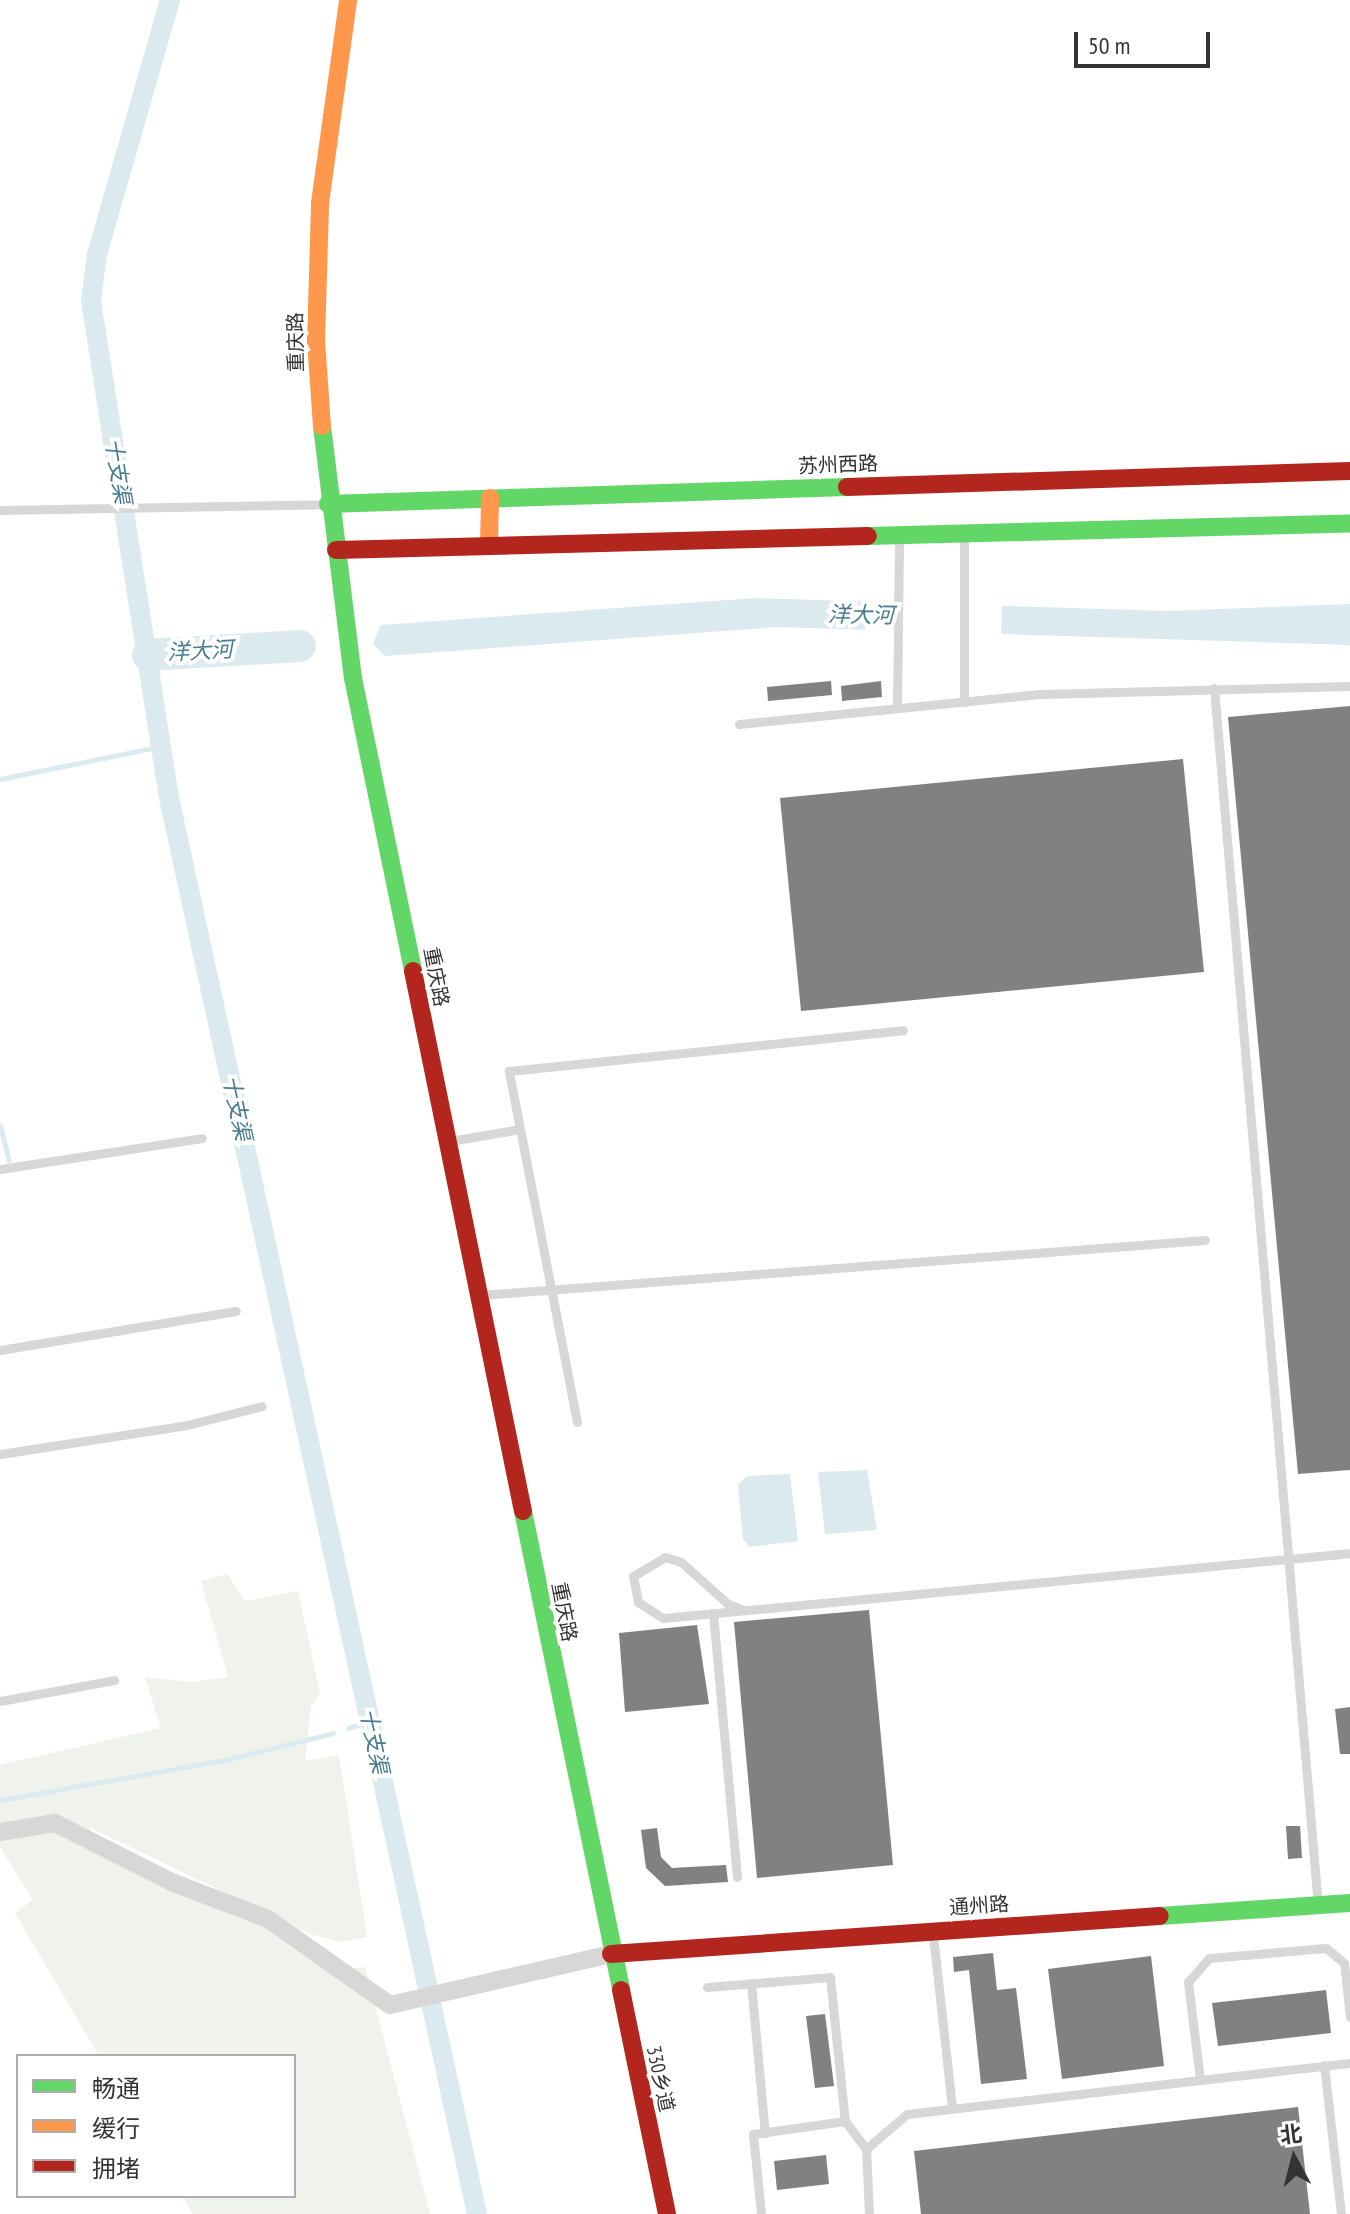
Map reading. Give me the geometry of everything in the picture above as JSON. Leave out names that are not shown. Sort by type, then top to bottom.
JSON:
[{"type":"street","name":"重庆路","points":[[348,0],[320,203],[316,341],[328,504],[353,678],[611,1954]]},
{"type":"street","name":"苏州西路","points":[[328,504],[1350,471]]},
{"type":"street","points":[[489,546],[490,498]]},
{"type":"street","points":[[336,550],[964,541],[1350,523]]},
{"type":"street","points":[[0,1832],[55,1823],[174,1883],[268,1919],[390,2005],[611,1954]]},
{"type":"street","name":"通州路","points":[[611,1954],[1350,1903]]},
{"type":"street","name":"330乡道","points":[[611,1954],[667,2214]]},
{"type":"lane","points":[[0,510],[328,504]]},
{"type":"lane","points":[[897,708],[899,541]]},
{"type":"lane","points":[[964,541],[964,702]]},
{"type":"lane","points":[[739,724],[964,702],[1214,688],[1350,686]]},
{"type":"lane","points":[[1214,688],[1291,1558],[1318,1905]]},
{"type":"lane","points":[[577,1422],[509,1071],[903,1030]]},
{"type":"lane","points":[[447,1142],[520,1129]]},
{"type":"lane","points":[[0,1169],[202,1138]]},
{"type":"lane","points":[[478,1295],[1205,1240]]},
{"type":"lane","points":[[0,1350],[236,1311]]},
{"type":"lane","points":[[0,1454],[187,1425],[262,1406]]},
{"type":"lane","points":[[743,1610],[673,1559],[653,1559],[633,1576],[632,1589],[651,1615],[713,1613],[1350,1553]]},
{"type":"lane","points":[[713,1613],[737,1877]]},
{"type":"lane","points":[[0,1701],[114,1680]]},
{"type":"lane","points":[[933,1932],[952,2106]]},
{"type":"lane","points":[[1200,2080],[1188,1982],[1209,1958],[1326,1948],[1344,1963],[1350,2017]]},
{"type":"lane","points":[[707,1987],[830,1977],[845,2121],[866,2149],[869,2214]]},
{"type":"lane","points":[[751,1983],[765,2133]]},
{"type":"lane","points":[[866,2149],[907,2114],[952,2106],[1350,2063]]},
{"type":"lane","points":[[1324,2065],[1341,2214]]},
{"type":"lane","points":[[761,2214],[753,2134],[845,2121]]},
{"type":"shaded area","points":[[228,1574],[244,1601],[298,1591],[320,1693],[311,1706],[305,1761],[339,1755],[367,1937],[341,1942],[310,1934],[89,1827],[96,1849],[265,1922],[339,1969],[365,1967],[430,2214],[193,2214],[183,2198],[296,2198],[296,2054],[98,2054],[15,1913],[33,1900],[0,1847],[0,1765],[161,1728],[145,1677],[193,1682],[228,1677],[201,1581]]},
{"type":"water","points":[[756,598],[1167,611],[1350,604],[1350,645],[776,627],[385,656],[373,644],[381,625]]},
{"type":"water","points":[[867,1470],[877,1530],[825,1534],[818,1472]]},
{"type":"water","points":[[790,1474],[798,1541],[749,1547],[743,1539],[738,1485],[747,1476]]},
{"type":"pier","points":[[866,597],[1002,601],[1001,637],[865,633]]},
{"type":"building","points":[[831,681],[832,695],[768,701],[767,687]]},
{"type":"building","points":[[881,681],[882,697],[842,701],[841,686]]},
{"type":"building","points":[[1350,706],[1350,1470],[1298,1474],[1228,717]]},
{"type":"building","points":[[1183,759],[1204,972],[801,1011],[780,798]]},
{"type":"building","points":[[869,1610],[893,1865],[757,1878],[734,1622]]},
{"type":"building","points":[[697,1625],[709,1704],[625,1712],[619,1633]]},
{"type":"building","points":[[1350,1707],[1350,1754],[1340,1754],[1335,1709]]},
{"type":"building","points":[[1286,1826],[1300,1826],[1302,1858],[1288,1859]]},
{"type":"building","points":[[657,1828],[661,1857],[672,1868],[726,1865],[728,1882],[665,1886],[646,1868],[641,1830]]},
{"type":"building","points":[[993,1953],[997,1990],[1016,1988],[1027,2079],[981,2084],[969,1970],[954,1972],[953,1957]]},
{"type":"building","points":[[1151,1956],[1164,2066],[1062,2079],[1048,1969]]},
{"type":"building","points":[[1326,1990],[1331,2033],[1218,2046],[1212,2003]]},
{"type":"building","points":[[825,2014],[834,2086],[815,2088],[806,2016]]},
{"type":"building","points":[[1298,2107],[1310,2214],[921,2214],[914,2151]]},
{"type":"building","points":[[826,2155],[829,2184],[777,2190],[774,2161]]},
{"type":"waterway","name":"十支渠","points":[[170,0],[97,254],[91,301],[169,798],[477,2214]]},
{"type":"waterway","name":"洋大河","points":[[148,655],[300,646]]},
{"type":"waterway","points":[[0,779],[162,746]]},
{"type":"waterway","points":[[0,1125],[9,1160]]},
{"type":"waterway","points":[[348,1728],[370,1721]]},
{"type":"waterway","points":[[0,1800],[225,1760],[333,1733]]},
{"type":"traffic: fast","points":[[322,426],[353,678],[413,971]]},
{"type":"traffic: fast","points":[[328,504],[847,487]]},
{"type":"traffic: fast","points":[[868,536],[1350,523]]},
{"type":"traffic: fast","points":[[523,1511],[621,1990]]},
{"type":"traffic: fast","points":[[1160,1916],[1350,1903]]},
{"type":"traffic: slow","points":[[322,426],[316,341],[320,203],[348,0]]},
{"type":"traffic: slow","points":[[489,546],[490,498]]},
{"type":"traffic: jam","points":[[847,487],[1350,471]]},
{"type":"traffic: jam","points":[[336,550],[868,536]]},
{"type":"traffic: jam","points":[[413,971],[523,1511]]},
{"type":"traffic: jam","points":[[611,1954],[1160,1916]]},
{"type":"traffic: jam","points":[[621,1990],[667,2214]]}]
